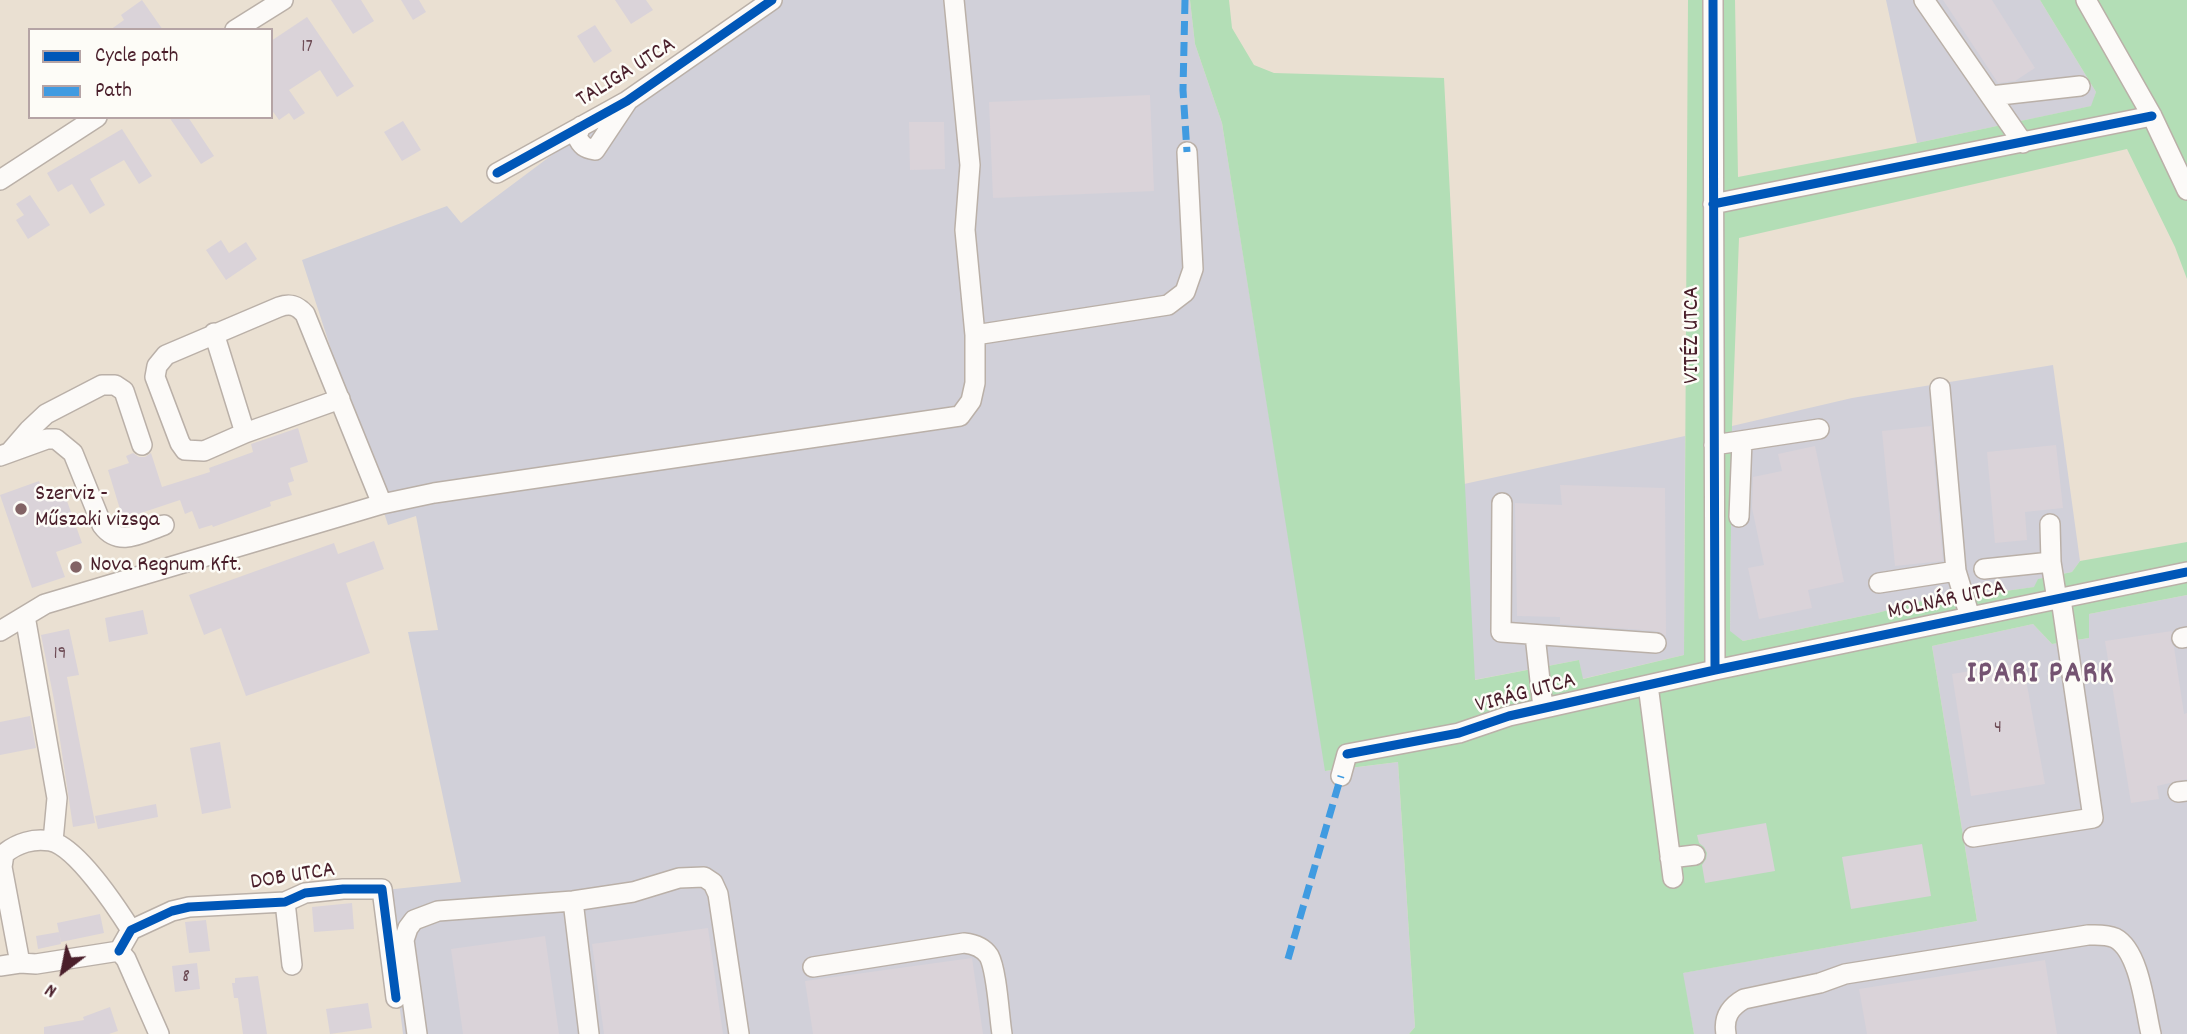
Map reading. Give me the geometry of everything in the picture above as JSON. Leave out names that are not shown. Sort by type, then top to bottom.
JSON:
[{"type":"street","points":[[238,28],[283,0]]},
{"type":"street","name":"TALIGA UTCA","points":[[497,173],[627,101],[772,0]]},
{"type":"street","points":[[0,631],[45,604],[382,504],[434,493],[960,416],[971,401],[975,383],[975,335],[965,230],[971,165],[954,0]]},
{"type":"street","name":"VITÉZ UTCA","points":[[1713,0],[1715,670]]},
{"type":"street","points":[[1924,0],[2023,143]]},
{"type":"street","points":[[2086,0],[2152,117],[2187,190]]},
{"type":"street","points":[[1991,96],[2080,86]]},
{"type":"street","name":"TALIGA UTCA","points":[[581,127],[577,136],[580,144],[595,150],[627,101]]},
{"type":"street","points":[[1713,204],[2152,117]]},
{"type":"street","points":[[0,180],[94,119]]},
{"type":"street","points":[[975,335],[1168,305],[1185,292],[1193,269],[1187,152]]},
{"type":"street","points":[[340,399],[245,433],[204,451],[185,450],[155,377],[157,366],[166,355],[285,304],[300,307],[305,314],[340,399],[382,504]]},
{"type":"street","points":[[214,333],[245,433]]},
{"type":"street","points":[[5,455],[46,414],[102,385],[115,385],[124,391],[142,445]]},
{"type":"street","points":[[1940,388],[1956,570],[1970,617]]},
{"type":"street","points":[[1714,445],[1819,429]]},
{"type":"street","points":[[5,455],[47,439],[56,439],[73,453],[102,526],[109,534],[117,538],[127,538],[164,525]]},
{"type":"street","points":[[1739,517],[1742,441]]},
{"type":"street","points":[[1502,503],[1501,632],[1656,642]]},
{"type":"street","points":[[1973,837],[2094,818],[2051,562],[2050,524]]},
{"type":"street","points":[[1984,569],[2051,562]]},
{"type":"street","points":[[1880,583],[1956,570]]},
{"type":"street","name":"MOLNÁR UTCA","points":[[1715,670],[2187,572]]},
{"type":"street","points":[[25,616],[57,798],[52,841]]},
{"type":"street","points":[[1535,635],[1543,708]]},
{"type":"street","name":"VIRÁG UTCA","points":[[1341,776],[1347,754],[1459,733],[1509,716],[1715,670]]},
{"type":"street","points":[[1648,685],[1673,878]]},
{"type":"street","points":[[20,962],[2,867],[2,853],[32,841],[52,841],[67,850],[118,908],[131,929],[119,951]]},
{"type":"street","points":[[1670,858],[1695,855]]},
{"type":"street","points":[[417,1034],[404,940],[414,920],[438,911],[573,901],[633,892],[680,878],[704,877],[713,883],[718,894],[739,1034]]},
{"type":"street","name":"DOB UTCA","points":[[131,929],[165,913],[189,908],[285,902],[305,893],[330,890],[382,890],[396,998]]},
{"type":"street","points":[[573,901],[589,1034]]},
{"type":"street","name":"DOB UTCA","points":[[285,902],[292,965]]},
{"type":"street","points":[[1726,1034],[1727,1014],[1734,1005],[1744,999],[1820,983],[1845,974],[2088,935],[2103,935],[2116,939],[2126,947],[2134,962],[2151,1034]]},
{"type":"street","points":[[813,967],[964,943],[974,944],[988,955],[992,967],[1002,1034]]},
{"type":"street","points":[[0,966],[20,962],[36,964],[119,951]]},
{"type":"street","points":[[119,951],[126,959],[159,1034]]},
{"type":"shaded area","points":[[759,0],[1190,0],[1195,44],[1222,123],[1326,771],[1398,762],[1415,1027],[1409,1034],[403,1034],[385,890],[461,882],[408,632],[438,630],[416,516],[388,525],[302,260],[447,206],[461,223]]},
{"type":"shaded area","points":[[1886,0],[2040,0],[2096,92],[2092,106],[1917,143]]},
{"type":"shaded area","points":[[2053,365],[2080,561],[2072,572],[2039,579],[2035,587],[1955,598],[1937,597],[1877,613],[1743,641],[1730,632],[1732,426],[1852,398]]},
{"type":"shaded area","points":[[1685,436],[1684,655],[1582,679],[1579,660],[1474,680],[1464,484]]},
{"type":"shaded area","points":[[2187,595],[2187,1034],[1694,1034],[1682,973],[1977,921],[1932,646],[2033,624],[2052,644],[2089,638],[2089,614]]},
{"type":"green space","points":[[1190,0],[1229,0],[1232,28],[1254,65],[1274,73],[1444,78],[1475,680],[1579,660],[1583,679],[1684,655],[1688,0],[1735,0],[1738,177],[2091,106],[2096,92],[2040,0],[2187,0],[2187,279],[2175,247],[2127,149],[1739,238],[1732,426],[1730,631],[1743,641],[1877,613],[1937,597],[1955,598],[2034,587],[2038,579],[2072,572],[2080,561],[2187,542],[2187,595],[2089,614],[2089,638],[2052,644],[2033,624],[1932,646],[1977,921],[1683,973],[1694,1034],[1409,1034],[1415,1027],[1398,762],[1325,771],[1222,123],[1195,44]]},
{"type":"building","points":[[142,0],[162,28],[113,28],[124,20],[121,15]]},
{"type":"building","points":[[331,0],[361,0],[374,21],[353,34]]},
{"type":"building","points":[[401,0],[419,0],[426,12],[413,20]]},
{"type":"building","points":[[615,0],[646,0],[653,10],[631,24]]},
{"type":"building","points":[[1943,0],[1992,0],[2035,68],[2015,81],[1998,83]]},
{"type":"building","points":[[307,17],[354,86],[337,97],[320,70],[289,90],[305,113],[294,120],[289,113],[279,120],[273,112],[273,40]]},
{"type":"building","points":[[595,25],[612,51],[594,63],[577,36]]},
{"type":"building","points":[[1150,95],[1154,191],[993,198],[989,102]]},
{"type":"building","points":[[170,119],[189,119],[214,156],[201,164]]},
{"type":"building","points":[[403,121],[421,150],[402,161],[384,132]]},
{"type":"building","points":[[909,122],[944,122],[945,169],[910,170]]},
{"type":"building","points":[[122,129],[152,176],[139,184],[124,160],[90,179],[105,205],[90,214],[72,184],[58,192],[47,173]]},
{"type":"building","points":[[30,195],[50,225],[28,239],[16,220],[24,215],[16,204]]},
{"type":"building","points":[[221,240],[229,253],[246,242],[257,259],[226,280],[206,250]]},
{"type":"building","points":[[1931,426],[1943,561],[1895,566],[1882,431]]},
{"type":"building","points":[[298,428],[308,462],[290,468],[294,481],[288,483],[292,495],[270,502],[271,506],[213,527],[212,525],[199,529],[192,511],[185,514],[180,500],[123,519],[108,470],[129,463],[126,456],[133,453],[145,457],[151,453],[162,487],[210,472],[209,468],[253,452],[251,444]]},
{"type":"building","points":[[2056,445],[2063,508],[2025,512],[2027,540],[1995,543],[1987,452]]},
{"type":"building","points":[[1815,446],[1844,582],[1808,590],[1812,608],[1759,619],[1748,568],[1764,565],[1752,508],[1753,477],[1782,471],[1778,454]]},
{"type":"building","points":[[39,481],[44,494],[62,487],[82,543],[56,552],[65,577],[32,588],[0,495]]},
{"type":"building","points":[[1560,485],[1665,488],[1666,636],[1657,631],[1560,624],[1560,617],[1517,616],[1515,503],[1562,505]]},
{"type":"building","points":[[374,541],[384,569],[346,583],[370,653],[246,696],[221,628],[204,635],[189,595],[334,543],[338,554]]},
{"type":"building","points":[[143,610],[148,634],[109,642],[105,618]]},
{"type":"building","points":[[69,629],[79,675],[67,677],[95,823],[73,827],[54,700],[41,635]]},
{"type":"building","points":[[2172,631],[2170,640],[2174,647],[2184,714],[2187,713],[2187,779],[2157,786],[2159,799],[2131,803],[2105,641]]},
{"type":"building","points":[[2023,663],[2045,784],[1971,796],[1952,674]]},
{"type":"building","points":[[30,716],[36,748],[0,755],[0,722]]},
{"type":"building","points":[[220,742],[231,808],[202,814],[190,748]]},
{"type":"building","points":[[156,804],[158,817],[98,829],[95,816]]},
{"type":"building","points":[[1766,823],[1775,871],[1705,883],[1702,865],[1707,853],[1699,843],[1697,835]]},
{"type":"building","points":[[1922,844],[1931,896],[1851,909],[1842,857]]},
{"type":"building","points":[[352,903],[354,929],[314,932],[312,907]]},
{"type":"building","points":[[100,914],[104,933],[61,942],[57,923]]},
{"type":"building","points":[[206,920],[210,951],[189,953],[185,922]]},
{"type":"building","points":[[708,928],[723,1034],[604,1034],[592,944]]},
{"type":"building","points":[[59,932],[61,944],[38,949],[36,936]]},
{"type":"building","points":[[545,936],[559,1034],[463,1034],[451,949]]},
{"type":"building","points":[[972,958],[983,1034],[813,1034],[805,981]]},
{"type":"building","points":[[2045,960],[2057,1034],[1867,1034],[1859,989]]},
{"type":"building","points":[[197,963],[200,989],[175,992],[172,966]]},
{"type":"building","points":[[258,976],[267,1034],[243,1034],[238,998],[234,998],[232,983],[235,983],[235,978]]},
{"type":"building","points":[[368,1003],[372,1028],[330,1034],[326,1009]]},
{"type":"building","points":[[110,1007],[118,1031],[109,1034],[44,1034],[44,1027],[84,1020],[83,1017]]},
{"type":"marked path","points":[[1185,0],[1183,90],[1187,152]]},
{"type":"marked path","points":[[1288,959],[1341,776]]},
{"type":"cycle path","points":[[497,173],[627,101],[772,0]]},
{"type":"cycle path","points":[[1713,0],[1715,670]]},
{"type":"cycle path","points":[[1713,204],[2152,116]]},
{"type":"cycle path","points":[[1347,754],[1459,733],[1509,716],[1715,670],[2187,572]]},
{"type":"cycle path","points":[[119,951],[131,930],[172,911],[189,907],[285,902],[305,893],[343,889],[382,889],[396,998]]},
{"type":"place","name":"Szerviz - Műszaki vizsga","points":[[21,509]]},
{"type":"place","name":"Nova Regnum Kft.","points":[[76,567]]},
{"type":"district","name":"IPARI PARK","points":[[2041,677]]}]
